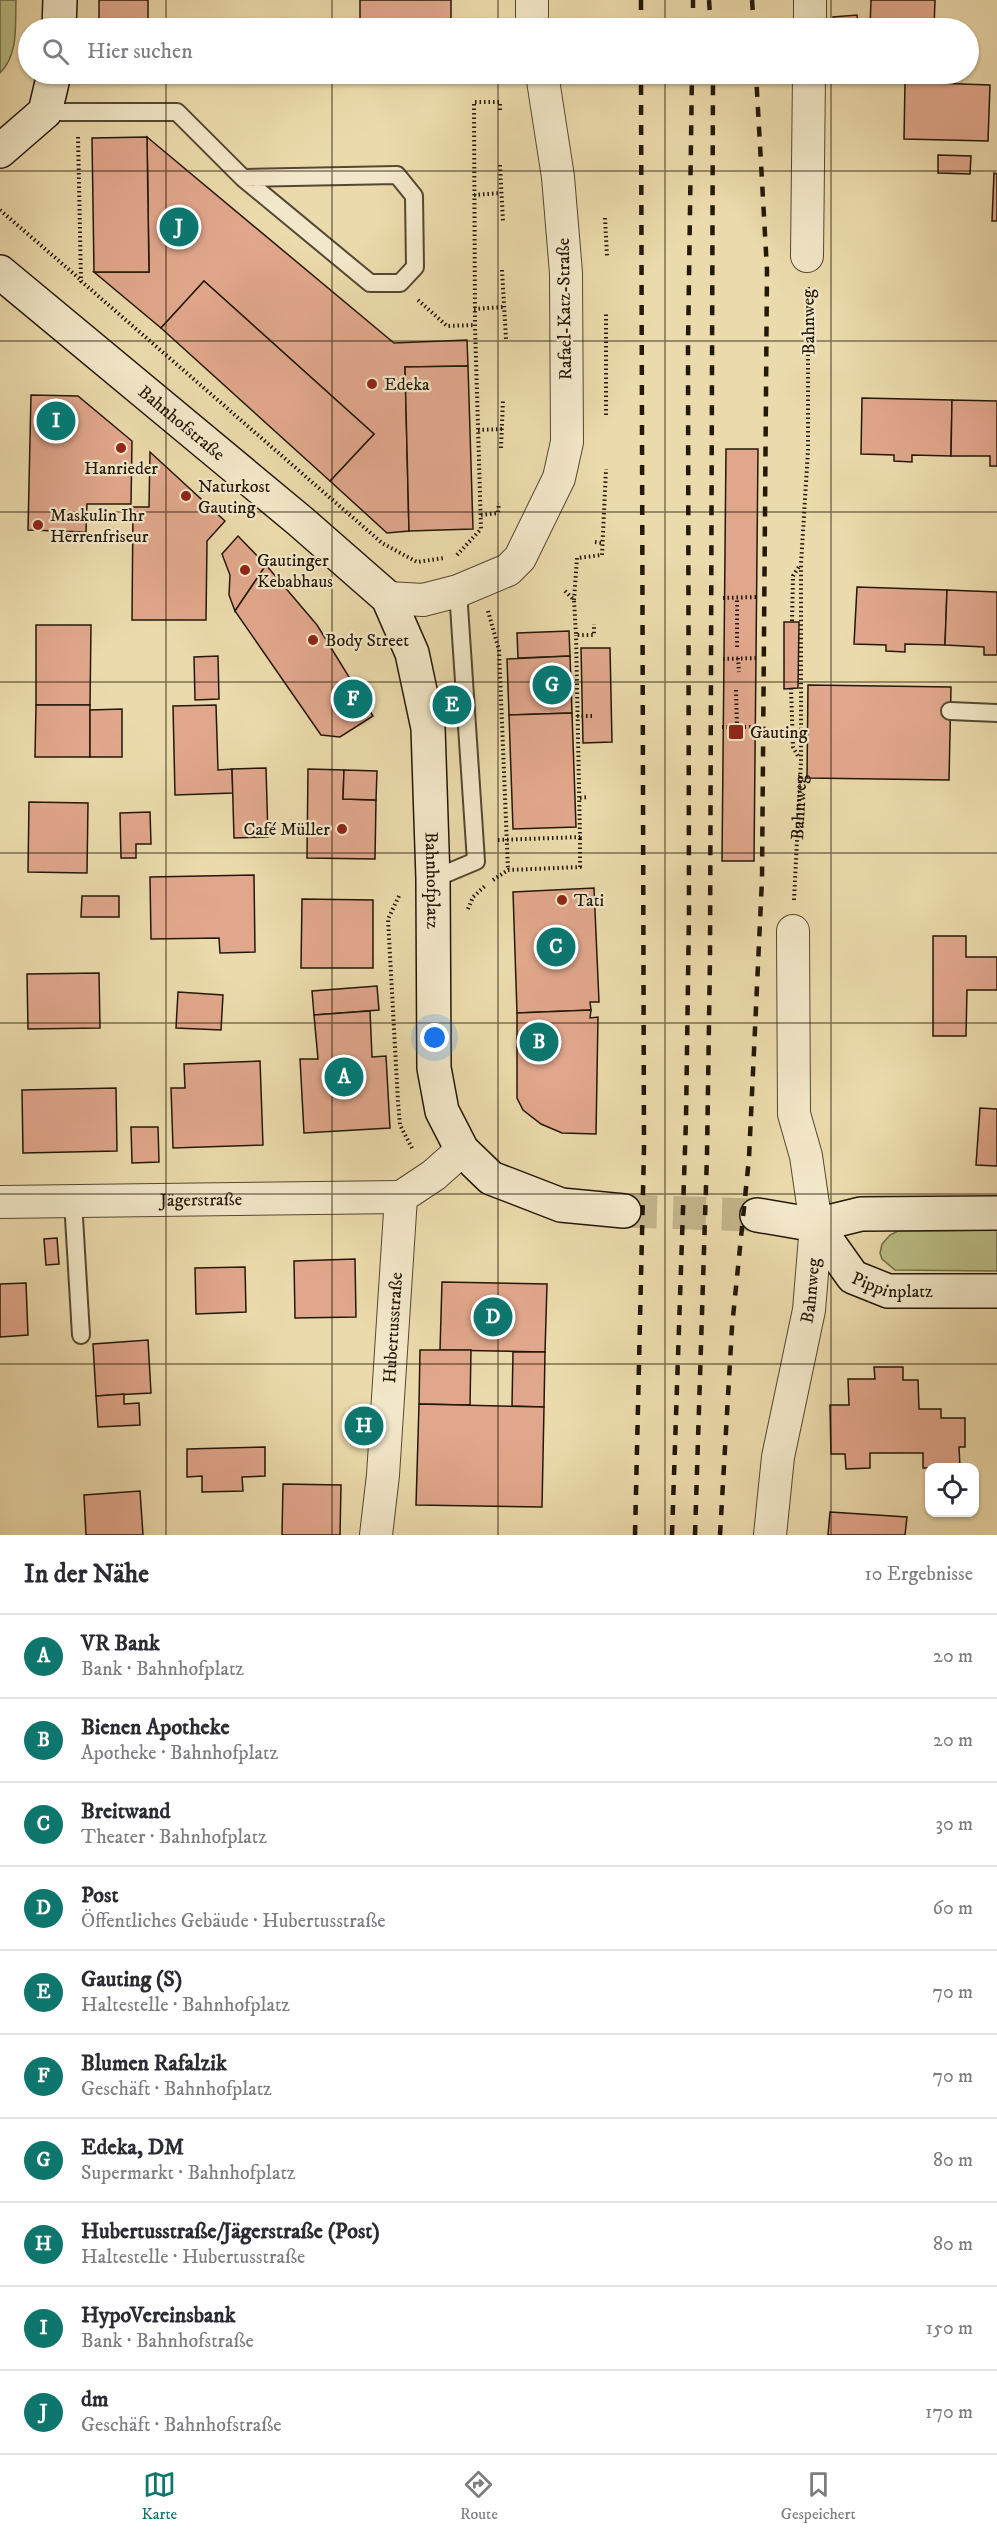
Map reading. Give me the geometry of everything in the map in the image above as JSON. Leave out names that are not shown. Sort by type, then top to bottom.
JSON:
[{"type":"street","points":[[59,18],[60,0]]},
{"type":"street","points":[[532,0],[532,18]]},
{"type":"street","points":[[810,0],[810,18]]},
{"type":"street","points":[[0,152],[45,112],[52,84]]},
{"type":"street","name":"Rafael-Katz-Straße","points":[[466,587],[508,570],[520,558],[559,478],[567,442],[566,273],[558,177],[544,84]]},
{"type":"street","points":[[807,256],[809,84]]},
{"type":"street","name":"Bahnhofstraße","points":[[0,272],[291,513],[388,598]]},
{"type":"street","points":[[388,598],[423,600],[466,587]]},
{"type":"street","name":"Bahnhofplatz","points":[[388,598],[412,653],[426,712],[433,879],[434,1068],[442,1111],[462,1150],[491,1178],[561,1205],[624,1211]]},
{"type":"street","name":"Bahnweg","points":[[770,1535],[778,1457],[808,1310],[816,1225],[806,1156],[794,1114],[793,931]]},
{"type":"street","points":[[401,1197],[434,1175],[462,1150]]},
{"type":"street","name":"Jägerstraße","points":[[0,1202],[401,1197]]},
{"type":"street","name":"Hubertusstraße","points":[[376,1535],[383,1475],[401,1197]]},
{"type":"street","points":[[757,1215],[816,1225],[861,1214],[997,1213]]},
{"type":"street","name":"Pippinplatz","points":[[816,1225],[853,1277],[888,1292],[997,1291]]},
{"type":"lane","points":[[45,112],[177,112],[243,178],[370,283],[400,283],[415,267],[414,196],[397,175],[243,178]]},
{"type":"lane","points":[[433,879],[476,861],[466,587]]},
{"type":"lane","points":[[950,711],[997,713]]},
{"type":"lane","points":[[73,1201],[81,1335]]},
{"type":"path","points":[[0,210],[382,543],[417,562],[454,557],[481,529],[474,309],[474,102],[500,102],[500,110]]},
{"type":"path","points":[[78,112],[81,281]]},
{"type":"path","points":[[500,165],[503,222]]},
{"type":"path","points":[[474,195],[501,193]]},
{"type":"path","points":[[605,218],[607,256]]},
{"type":"path","name":"Bahnweg","points":[[793,931],[801,761],[801,564],[807,450],[807,256]]},
{"type":"path","points":[[502,270],[506,339]]},
{"type":"path","points":[[400,283],[447,326],[475,325]]},
{"type":"path","points":[[474,309],[504,307]]},
{"type":"path","points":[[606,312],[606,415]]},
{"type":"path","points":[[501,448],[503,399]]},
{"type":"path","points":[[478,430],[502,429]]},
{"type":"path","points":[[466,911],[473,897],[508,870],[580,867],[574,600],[577,558],[602,555],[606,470]]},
{"type":"path","points":[[481,515],[498,513],[499,502]]},
{"type":"path","points":[[595,542],[602,543]]},
{"type":"path","points":[[792,621],[793,576],[801,564]]},
{"type":"path","points":[[466,587],[483,597],[499,650],[508,870]]},
{"type":"path","points":[[565,591],[574,600]]},
{"type":"path","points":[[723,598],[758,597]]},
{"type":"path","points":[[737,598],[737,646]]},
{"type":"path","points":[[576,635],[594,635],[594,624]]},
{"type":"path","points":[[738,658],[739,672]]},
{"type":"path","points":[[723,659],[757,658]]},
{"type":"path","points":[[791,688],[793,747],[801,761]]},
{"type":"path","points":[[736,690],[737,726]]},
{"type":"path","points":[[578,716],[596,716]]},
{"type":"path","points":[[722,727],[757,727]]},
{"type":"path","points":[[579,798],[588,798]]},
{"type":"path","points":[[475,840],[580,837]]},
{"type":"green space","points":[[0,0],[16,0],[16,29],[10,57],[0,73]]},
{"type":"green space","points":[[997,1230],[997,1271],[895,1270],[882,1259],[880,1253],[882,1244],[890,1235],[898,1231]]},
{"type":"building","points":[[99,0],[148,0],[148,18],[99,18]]},
{"type":"building","points":[[360,0],[451,0],[451,18],[360,18]]},
{"type":"building","points":[[871,0],[935,0],[934,18],[870,18]]},
{"type":"building","points":[[857,15],[857,18],[833,18]]},
{"type":"building","points":[[905,84],[990,85],[988,141],[904,139]]},
{"type":"building","points":[[147,137],[394,343],[467,340],[468,366],[405,367],[409,531],[387,533],[330,481],[374,434],[204,281],[161,328],[94,272],[149,272]]},
{"type":"building","points":[[147,137],[149,272],[94,272],[92,138]]},
{"type":"building","points":[[938,155],[971,156],[970,174],[938,173]]},
{"type":"building","points":[[994,173],[997,174],[997,221],[992,221]]},
{"type":"building","points":[[204,281],[374,434],[330,481],[161,328]]},
{"type":"building","points":[[468,366],[473,529],[409,531],[405,367]]},
{"type":"building","points":[[31,395],[78,396],[132,441],[131,504],[87,504],[86,532],[28,530]]},
{"type":"building","points":[[862,398],[952,400],[951,456],[912,455],[912,462],[894,461],[894,455],[861,454]]},
{"type":"building","points":[[952,400],[997,401],[997,466],[990,466],[990,456],[951,456]]},
{"type":"building","points":[[726,449],[758,449],[754,861],[722,861]]},
{"type":"building","points":[[150,452],[225,521],[207,541],[206,620],[132,620],[133,507],[149,507]]},
{"type":"building","name":"Gautinger Kebabhaus","points":[[238,536],[266,565],[235,611],[229,595],[230,575],[222,554]]},
{"type":"building","points":[[266,565],[317,625],[373,716],[340,737],[321,735],[235,611]]},
{"type":"building","points":[[857,587],[947,590],[945,645],[905,644],[905,652],[886,651],[886,645],[854,644]]},
{"type":"building","points":[[947,590],[997,592],[997,655],[984,655],[984,647],[945,645]]},
{"type":"building","points":[[784,622],[799,622],[798,688],[784,689]]},
{"type":"building","points":[[36,625],[91,625],[90,705],[36,705]]},
{"type":"building","points":[[569,631],[570,656],[518,658],[517,633]]},
{"type":"building","points":[[581,648],[610,648],[612,742],[583,743]]},
{"type":"building","points":[[218,656],[219,699],[195,700],[194,657]]},
{"type":"building","points":[[570,656],[572,713],[509,715],[507,659]]},
{"type":"building","points":[[808,685],[951,687],[949,780],[807,778]]},
{"type":"building","points":[[36,705],[90,705],[90,757],[35,757]]},
{"type":"building","points":[[216,705],[218,770],[232,769],[233,793],[175,795],[173,706]]},
{"type":"building","points":[[122,709],[122,757],[90,757],[90,710]]},
{"type":"building","points":[[572,713],[576,827],[513,829],[509,715]]},
{"type":"building","points":[[266,768],[268,837],[234,838],[232,769]]},
{"type":"building","name":"Café Müller","points":[[308,769],[344,770],[343,799],[376,800],[375,859],[307,858]]},
{"type":"building","points":[[344,770],[377,771],[376,800],[343,799]]},
{"type":"building","points":[[29,802],[88,803],[87,873],[28,872]]},
{"type":"building","points":[[150,812],[151,844],[136,844],[136,858],[121,858],[120,813]]},
{"type":"building","points":[[254,875],[255,952],[220,953],[219,938],[151,939],[150,877]]},
{"type":"building","points":[[594,888],[599,1002],[590,1002],[591,1010],[517,1013],[513,892]]},
{"type":"building","points":[[82,896],[119,896],[119,917],[81,917]]},
{"type":"building","points":[[302,899],[373,900],[373,968],[301,968]]},
{"type":"building","points":[[933,936],[966,936],[966,957],[997,957],[997,990],[967,990],[966,1036],[933,1036]]},
{"type":"building","points":[[99,973],[100,1028],[28,1029],[27,974]]},
{"type":"building","points":[[377,986],[379,1010],[314,1015],[312,991]]},
{"type":"building","points":[[178,992],[223,995],[221,1030],[176,1028]]},
{"type":"building","points":[[591,1010],[590,1018],[598,1017],[596,1134],[562,1133],[541,1124],[523,1110],[517,1098],[517,1013]]},
{"type":"building","points":[[370,1011],[372,1057],[386,1056],[390,1128],[304,1133],[300,1059],[318,1059],[314,1015]]},
{"type":"building","points":[[260,1061],[263,1145],[173,1148],[171,1088],[185,1088],[184,1064]]},
{"type":"building","points":[[116,1088],[117,1151],[23,1153],[22,1090]]},
{"type":"building","points":[[980,1108],[997,1109],[997,1166],[976,1165]]},
{"type":"building","points":[[131,1127],[158,1127],[159,1162],[132,1163]]},
{"type":"building","points":[[57,1238],[59,1264],[46,1265],[44,1239]]},
{"type":"building","points":[[355,1259],[356,1317],[295,1318],[294,1261]]},
{"type":"building","points":[[245,1267],[246,1312],[196,1314],[195,1268]]},
{"type":"building","points":[[442,1282],[547,1284],[545,1352],[440,1350]]},
{"type":"building","points":[[26,1283],[28,1335],[0,1337],[0,1284]]},
{"type":"building","points":[[148,1340],[151,1393],[96,1396],[93,1344]]},
{"type":"building","points":[[420,1350],[471,1350],[470,1405],[419,1404]]},
{"type":"building","points":[[513,1352],[545,1352],[544,1407],[512,1406]]},
{"type":"building","points":[[874,1367],[903,1367],[903,1380],[918,1380],[919,1409],[941,1409],[941,1418],[965,1418],[965,1447],[959,1447],[960,1463],[925,1463],[925,1468],[923,1468],[923,1453],[870,1453],[870,1468],[846,1469],[845,1454],[831,1454],[830,1405],[849,1405],[848,1379],[875,1379]]},
{"type":"building","points":[[124,1394],[124,1404],[139,1403],[140,1425],[98,1427],[96,1396]]},
{"type":"building","points":[[419,1404],[544,1407],[542,1507],[416,1505]]},
{"type":"building","points":[[265,1447],[265,1476],[242,1477],[243,1491],[202,1492],[202,1476],[187,1477],[187,1449]]},
{"type":"building","points":[[283,1484],[341,1485],[340,1535],[282,1535]]},
{"type":"building","points":[[140,1491],[143,1535],[86,1535],[84,1495]]},
{"type":"building","points":[[830,1512],[907,1517],[905,1535],[828,1535]]},
{"type":"tunnel","points":[[624,1211],[757,1215]]},
{"type":"railway","points":[[641,0],[641,18]]},
{"type":"railway","points":[[693,0],[693,18]]},
{"type":"railway","points":[[709,0],[710,18]]},
{"type":"railway","points":[[752,0],[753,18]]},
{"type":"railway","points":[[635,1535],[644,1149],[641,84]]},
{"type":"railway","points":[[672,1535],[686,1120],[689,913],[688,346],[692,84]]},
{"type":"railway","points":[[695,1535],[707,1155],[710,957],[713,84]]},
{"type":"railway","points":[[720,1535],[732,1327],[749,1158],[762,879],[767,270],[757,84]]},
{"type":"place","name":"dm","points":[[179,227]]},
{"type":"place","name":"Edeka","points":[[372,384]]},
{"type":"place","name":"HypoVereinsbank","points":[[56,421]]},
{"type":"place","name":"Hanrieder","points":[[121,448]]},
{"type":"place","name":"Naturkost Gauting","points":[[186,496]]},
{"type":"place","name":"Maskulin Ihr Herrenfriseur","points":[[38,525]]},
{"type":"place","name":"Gautinger Kebabhaus","points":[[245,570]]},
{"type":"place","name":"Body Street","points":[[313,640]]},
{"type":"place","name":"Edeka, DM","points":[[552,685]]},
{"type":"place","name":"Blumen Rafalzik","points":[[353,699]]},
{"type":"place","name":"Gauting (S)","points":[[452,705]]},
{"type":"place","name":"Gauting","points":[[736,732]]},
{"type":"place","name":"Café Müller","points":[[342,829]]},
{"type":"place","name":"Tati","points":[[562,900]]},
{"type":"place","name":"Breitwand","points":[[556,947]]},
{"type":"place","name":"Bienen Apotheke","points":[[539,1042]]},
{"type":"place","name":"VR Bank","points":[[344,1077]]},
{"type":"place","name":"Post","points":[[493,1317]]},
{"type":"place","name":"Hubertusstraße/Jägerstraße (Post)","points":[[364,1426]]}]
